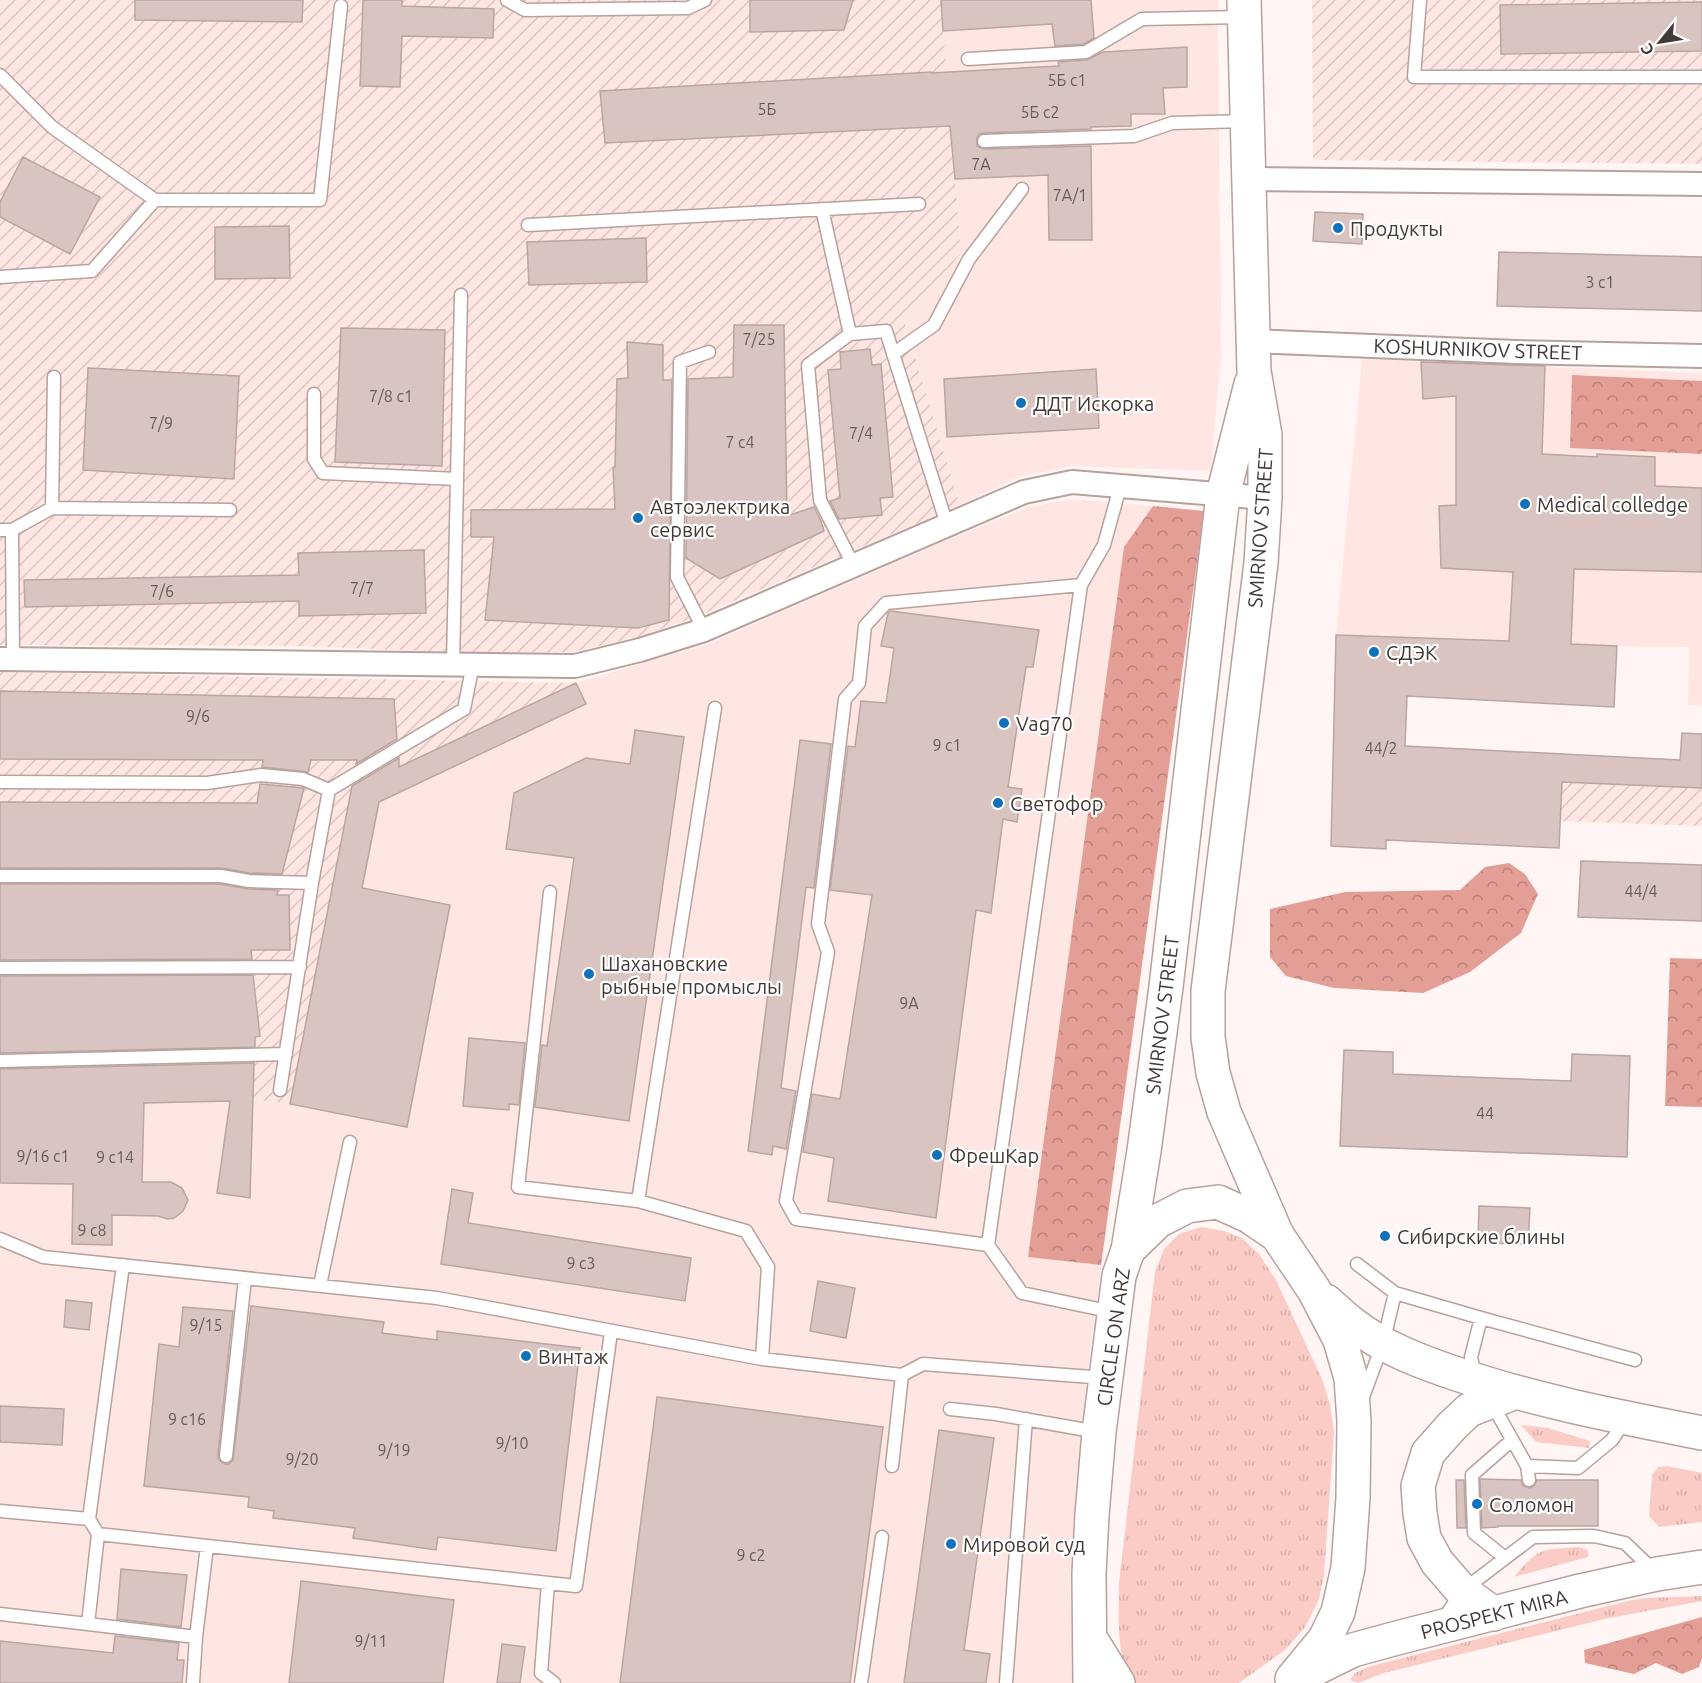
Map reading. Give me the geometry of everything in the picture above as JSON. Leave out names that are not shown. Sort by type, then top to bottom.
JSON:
[{"type":"main road","name":"SMIRNOV STREET","points":[[1244,8],[1254,356],[1265,435],[1265,498],[1261,564],[1208,991],[1208,1037],[1213,1073],[1224,1112],[1278,1235]]},
{"type":"main road","name":"SMIRNOV STREET","points":[[1128,1250],[1166,987],[1223,495],[1254,356]]},
{"type":"main road","name":"CIRCLE ON ARZ","points":[[1089,1636],[1092,1515],[1099,1432],[1119,1276],[1128,1250],[1158,1221],[1187,1206],[1218,1202],[1249,1216],[1278,1235],[1314,1290],[1340,1340],[1351,1378],[1354,1421],[1353,1498],[1348,1568],[1338,1612],[1325,1639],[1288,1681]]},
{"type":"main road","points":[[1314,1290],[1354,1326],[1397,1351],[1494,1391],[1702,1433]]},
{"type":"main road","points":[[1494,1391],[1469,1410],[1428,1453],[1418,1486],[1424,1538],[1437,1562],[1462,1591],[1494,1614]]},
{"type":"main road","name":"PROSPEKT MIRA","points":[[1288,1681],[1353,1650],[1580,1591],[1657,1574],[1702,1567]]},
{"type":"main road","points":[[1089,1636],[1090,1683]]},
{"type":"main road","points":[[1089,1636],[1118,1683]]},
{"type":"street","points":[[1249,179],[1702,184]]},
{"type":"street","name":"KOSHURNIKOV STREET","points":[[1254,356],[1516,352],[1702,356]]},
{"type":"street","points":[[6,659],[575,666],[640,650],[704,630],[1024,492],[1072,482],[1265,498]]},
{"type":"lane","points":[[507,0],[525,10],[688,8],[705,0]]},
{"type":"lane","points":[[1420,0],[1414,77],[1702,77]]},
{"type":"lane","points":[[0,75],[52,127],[155,200],[320,200],[341,6]]},
{"type":"lane","points":[[968,59],[1086,52],[1142,19],[1244,8]]},
{"type":"lane","points":[[984,141],[1134,136],[1172,123],[1247,121]]},
{"type":"lane","points":[[893,354],[934,325],[969,259],[1022,189]]},
{"type":"lane","points":[[0,277],[92,271],[155,200]]},
{"type":"lane","points":[[528,225],[919,204]]},
{"type":"lane","points":[[822,209],[850,333]]},
{"type":"lane","points":[[280,1090],[329,790],[464,709],[457,479],[460,295]]},
{"type":"lane","points":[[853,564],[820,500],[808,365],[850,333],[886,331],[947,525]]},
{"type":"lane","points":[[704,630],[677,577],[680,362],[709,352]]},
{"type":"lane","points":[[52,508],[54,377]]},
{"type":"lane","points":[[314,394],[314,459],[323,473],[457,479]]},
{"type":"lane","points":[[1113,1312],[1022,1293],[988,1245],[1081,585],[1104,545],[1119,487]]},
{"type":"lane","points":[[6,659],[6,530],[52,508],[230,510]]},
{"type":"lane","points":[[988,1245],[796,1219],[786,1201],[828,952],[818,924],[845,699],[859,683],[865,626],[886,603],[1081,585]]},
{"type":"lane","points":[[638,1201],[715,708]]},
{"type":"lane","points":[[0,782],[207,783],[261,775],[303,779],[329,790]]},
{"type":"lane","points":[[0,876],[221,876],[249,882],[312,883]]},
{"type":"lane","points":[[550,892],[518,1187],[638,1201],[746,1231],[768,1267],[762,1359]]},
{"type":"lane","points":[[0,968],[300,967]]},
{"type":"lane","points":[[0,1061],[286,1054]]},
{"type":"lane","points":[[320,1286],[350,1142]]},
{"type":"lane","points":[[0,1239],[43,1257],[437,1298],[762,1359],[902,1375],[923,1364],[1107,1378]]},
{"type":"lane","points":[[1357,1264],[1395,1293],[1635,1360]]},
{"type":"lane","points":[[88,1624],[98,1534],[89,1519],[123,1265]]},
{"type":"lane","points":[[226,1456],[245,1278]]},
{"type":"lane","points":[[1354,1421],[1383,1343],[1395,1293]]},
{"type":"lane","points":[[1481,1318],[1471,1358],[1494,1391],[1512,1440],[1527,1466],[1528,1480]]},
{"type":"lane","points":[[98,1534],[576,1586],[611,1332]]},
{"type":"lane","points":[[892,1466],[902,1375]]},
{"type":"lane","points":[[950,1409],[1099,1432]]},
{"type":"lane","points":[[1527,1466],[1578,1474],[1612,1440],[1626,1418]]},
{"type":"lane","points":[[1006,1683],[1026,1419]]},
{"type":"lane","points":[[1505,1558],[1474,1533],[1472,1475],[1512,1440]]},
{"type":"lane","points":[[0,1511],[89,1519]]},
{"type":"lane","points":[[1438,1629],[1462,1591],[1505,1558],[1532,1532],[1578,1532],[1626,1543],[1657,1574]]},
{"type":"lane","points":[[861,1683],[882,1537]]},
{"type":"lane","points":[[193,1683],[207,1546]]},
{"type":"lane","points":[[548,1583],[541,1674],[554,1683]]},
{"type":"lane","points":[[0,1614],[196,1637]]},
{"type":"shaded area","points":[[0,0],[941,0],[961,253],[905,324],[960,505],[699,616],[638,637],[573,652],[473,653],[300,646],[0,645]]},
{"type":"shaded area","points":[[941,0],[1218,0],[1221,355],[1211,471],[1073,466],[1019,477],[960,505],[905,324],[961,253]]},
{"type":"shaded area","points":[[1312,0],[1702,0],[1702,164],[1313,160]]},
{"type":"shaded area","name":"Medical colledge","points":[[1362,359],[1702,373],[1702,706],[1688,705],[1689,647],[1336,635]]},
{"type":"shaded area","points":[[1072,499],[1204,511],[1086,1381],[1072,1617],[1073,1683],[0,1683],[0,1108],[253,1100],[319,1108],[381,801],[586,704],[576,683],[708,644],[1029,507]]},
{"type":"shaded area","points":[[0,672],[576,683],[586,704],[381,801],[319,1109],[290,1103],[253,1100],[0,1108]]},
{"type":"shaded area","points":[[1682,733],[1702,734],[1702,826],[1560,821],[1559,848],[1415,841],[1452,749],[1680,760]]},
{"type":"green space","points":[[1572,375],[1702,381],[1702,454],[1570,448]]},
{"type":"green space","points":[[1153,506],[1204,511],[1101,1265],[1028,1257],[1124,547]]},
{"type":"green space","points":[[1509,863],[1525,874],[1538,894],[1521,933],[1470,972],[1423,993],[1334,988],[1286,976],[1270,957],[1270,909],[1345,892],[1460,890],[1485,867]]},
{"type":"green space","points":[[1670,958],[1702,959],[1702,1107],[1665,1106]]},
{"type":"green space","points":[[1201,1227],[1224,1231],[1242,1238],[1259,1254],[1276,1280],[1322,1379],[1330,1404],[1334,1433],[1324,1575],[1319,1599],[1306,1626],[1285,1650],[1239,1683],[1133,1683],[1123,1661],[1121,1648],[1119,1583],[1155,1272],[1164,1249],[1179,1234]]},
{"type":"green space","points":[[1521,1425],[1548,1428],[1590,1441],[1589,1448],[1536,1442]]},
{"type":"green space","points":[[1667,1466],[1702,1473],[1702,1522],[1659,1527],[1649,1516],[1652,1475],[1658,1467]]},
{"type":"green space","points":[[1578,1547],[1588,1550],[1588,1557],[1514,1577],[1529,1560],[1541,1552]]},
{"type":"green space","points":[[1702,1596],[1702,1601],[1609,1618],[1384,1673],[1358,1683],[1350,1680],[1355,1673],[1371,1666],[1628,1601],[1644,1598]]},
{"type":"green space","points":[[1702,1617],[1702,1658],[1699,1667],[1682,1674],[1656,1663],[1634,1674],[1585,1663],[1584,1650]]},
{"type":"building","points":[[135,0],[303,0],[302,22],[135,20]]},
{"type":"building","points":[[363,0],[402,0],[402,6],[494,9],[493,38],[402,36],[400,87],[360,86]]},
{"type":"building","points":[[750,0],[853,0],[844,30],[750,32]]},
{"type":"building","points":[[941,0],[1091,0],[1094,38],[1084,44],[1055,46],[1052,24],[943,31]]},
{"type":"building","points":[[1702,2],[1702,51],[1501,54],[1500,5]]},
{"type":"building","points":[[1187,47],[1187,87],[1163,88],[1165,114],[1131,114],[1131,126],[984,133],[979,134],[977,138],[977,146],[984,149],[1091,146],[1092,240],[1049,240],[1048,175],[955,179],[950,126],[605,143],[600,91],[1059,66],[1058,62],[1087,60],[1103,52]]},
{"type":"building","points":[[23,157],[100,197],[70,254],[0,217],[0,202]]},
{"type":"building","name":"Продукты","points":[[1315,212],[1363,214],[1362,244],[1313,241]]},
{"type":"building","points":[[289,226],[290,278],[215,279],[215,227]]},
{"type":"building","points":[[646,238],[647,282],[529,285],[527,242]]},
{"type":"building","points":[[1499,252],[1702,257],[1702,311],[1497,306]]},
{"type":"building","points":[[734,325],[784,325],[787,516],[814,507],[824,531],[720,579],[686,558],[688,379],[733,377]]},
{"type":"building","points":[[341,328],[445,330],[442,466],[335,462]]},
{"type":"building","points":[[627,342],[663,345],[663,380],[672,380],[669,620],[638,628],[485,620],[494,537],[471,537],[471,510],[615,509],[613,468],[615,467],[617,379],[628,378]]},
{"type":"building","points":[[870,349],[872,365],[881,364],[893,497],[880,498],[882,515],[839,519],[830,501],[840,498],[828,370],[841,369],[840,352]]},
{"type":"building","points":[[1421,362],[1545,366],[1542,454],[1655,457],[1655,486],[1702,488],[1702,572],[1574,569],[1571,644],[1617,646],[1614,707],[1407,696],[1405,746],[1680,760],[1682,733],[1702,734],[1702,788],[1562,782],[1559,848],[1386,840],[1386,849],[1331,846],[1336,635],[1509,641],[1513,572],[1441,568],[1439,506],[1456,505],[1456,396],[1423,399]]},
{"type":"building","points":[[88,368],[239,376],[234,479],[83,470]]},
{"type":"building","name":"ДДТ Искорка","points":[[1096,369],[1099,428],[947,437],[944,379]]},
{"type":"building","points":[[424,550],[426,613],[299,616],[299,601],[25,607],[24,580],[299,575],[298,553]]},
{"type":"building","points":[[890,611],[1039,630],[1033,667],[1026,667],[1008,787],[1022,789],[1017,822],[1003,819],[991,913],[976,910],[936,1218],[828,1201],[834,1158],[803,1152],[812,1094],[840,1099],[872,895],[830,890],[848,746],[855,747],[861,701],[886,703],[894,648],[881,646]]},
{"type":"building","points":[[576,683],[586,704],[379,802],[362,888],[450,905],[407,1127],[290,1104],[352,786],[399,758],[399,767]]},
{"type":"building","points":[[0,691],[394,699],[397,739],[356,764],[357,760],[311,760],[308,772],[262,767],[263,760],[0,759]]},
{"type":"building","points":[[635,730],[684,737],[629,1121],[535,1107],[542,1045],[547,1046],[574,858],[506,849],[514,793],[586,758],[630,764]]},
{"type":"building","points":[[800,740],[831,744],[814,888],[806,887],[781,1088],[796,1091],[786,1149],[773,1146],[772,1155],[748,1151]]},
{"type":"building","points":[[260,784],[304,788],[282,874],[250,873],[221,868],[0,868],[0,802],[257,803]]},
{"type":"building","points":[[1581,861],[1702,865],[1702,921],[1578,917]]},
{"type":"building","points":[[0,884],[220,884],[248,889],[278,890],[277,895],[289,895],[290,950],[251,950],[252,959],[0,960]]},
{"type":"building","points":[[253,975],[260,1036],[255,1037],[255,1047],[0,1053],[0,976]]},
{"type":"building","points":[[469,1038],[525,1043],[519,1105],[509,1104],[509,1110],[463,1106]]},
{"type":"building","points":[[1344,1050],[1393,1052],[1393,1074],[1571,1081],[1572,1054],[1630,1056],[1627,1157],[1340,1146]]},
{"type":"building","points":[[254,1063],[250,1198],[217,1193],[230,1101],[144,1103],[142,1182],[171,1182],[182,1188],[188,1200],[183,1211],[174,1218],[112,1215],[112,1245],[72,1244],[73,1184],[0,1183],[0,1069]]},
{"type":"building","points":[[452,1189],[473,1193],[468,1223],[691,1258],[685,1301],[441,1264]]},
{"type":"building","points":[[1479,1206],[1530,1208],[1528,1244],[1478,1243]]},
{"type":"building","points":[[818,1281],[855,1288],[846,1338],[810,1331]]},
{"type":"building","points":[[66,1300],[92,1303],[89,1330],[64,1327]]},
{"type":"building","points":[[251,1306],[384,1322],[382,1333],[437,1340],[437,1331],[580,1348],[556,1551],[438,1537],[436,1550],[353,1538],[355,1528],[273,1518],[274,1511],[248,1507],[249,1497],[144,1486],[159,1344],[179,1347],[183,1307],[233,1311],[218,1455],[219,1460],[225,1464],[233,1460]]},
{"type":"building","points":[[657,1397],[883,1427],[850,1683],[620,1683]]},
{"type":"building","points":[[0,1406],[64,1409],[62,1445],[0,1442]]},
{"type":"building","name":"Мировой суд","points":[[939,1430],[994,1438],[964,1650],[990,1654],[986,1683],[904,1683]]},
{"type":"building","points":[[1480,1479],[1521,1480],[1523,1486],[1530,1488],[1537,1480],[1598,1480],[1598,1526],[1482,1528]]},
{"type":"building","points":[[1456,1480],[1464,1480],[1466,1528],[1457,1528]]},
{"type":"building","points":[[121,1569],[187,1575],[181,1627],[117,1619]]},
{"type":"building","points":[[301,1581],[454,1600],[443,1683],[289,1683]]},
{"type":"building","points":[[115,1636],[179,1643],[177,1660],[184,1660],[182,1683],[0,1683],[0,1641],[113,1653]]},
{"type":"building","points":[[502,1644],[525,1647],[520,1683],[497,1683]]},
{"type":"place","name":"Продукты","points":[[1338,228]]},
{"type":"place","name":"ДДТ Искорка","points":[[1021,403]]},
{"type":"place","name":"Medical colledge","points":[[1525,504]]},
{"type":"place","name":"Автоэлектрика сервис","points":[[638,518]]},
{"type":"place","name":"СДЭК","points":[[1374,652]]},
{"type":"place","name":"Vag70","points":[[1004,723]]},
{"type":"place","name":"Светофор","points":[[998,803]]},
{"type":"place","name":"Шахановские рыбные промыслы","points":[[589,974]]},
{"type":"place","name":"ФрешКар","points":[[937,1155]]},
{"type":"place","name":"Сибирские блины","points":[[1385,1236]]},
{"type":"place","name":"Винтаж","points":[[526,1356]]},
{"type":"place","name":"Соломон","points":[[1477,1504]]},
{"type":"place","name":"Мировой суд","points":[[951,1544]]}]
